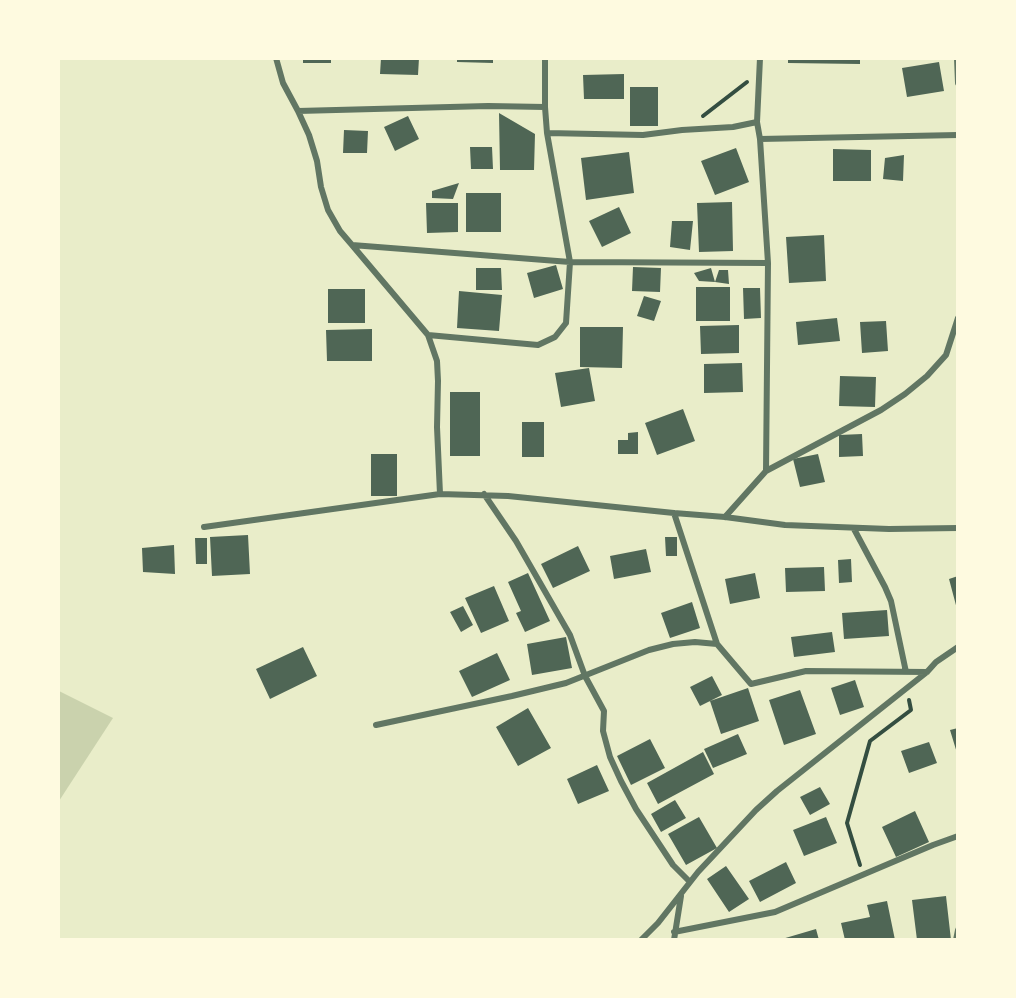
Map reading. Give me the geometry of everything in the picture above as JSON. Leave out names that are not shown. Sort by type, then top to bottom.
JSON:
[{"type":"street","points":[[276,58],[284,83],[298,111],[317,161],[328,210],[340,231],[428,335],[438,371],[437,427],[440,494]]},
{"type":"street","points":[[428,335],[538,345],[555,337],[566,323],[570,262],[548,133],[545,58]]},
{"type":"street","points":[[760,58],[757,122],[768,263],[766,471]]},
{"type":"street","points":[[957,58],[957,82]]},
{"type":"street","points":[[298,111],[488,106],[546,107]]},
{"type":"street","points":[[548,133],[644,135],[733,127],[757,122]]},
{"type":"street","points":[[760,139],[957,135]]},
{"type":"street","points":[[352,245],[570,262],[768,263]]},
{"type":"street","points":[[725,517],[766,471],[881,410],[927,376],[946,355],[957,318]]},
{"type":"street","points":[[204,527],[440,494],[484,494],[725,517],[785,525],[854,529],[957,528]]},
{"type":"street","points":[[484,494],[516,541],[570,635],[585,676],[604,711],[603,731],[610,757],[621,781],[636,809],[673,865],[690,882]]},
{"type":"street","points":[[674,513],[717,645],[752,684],[806,671],[927,672]]},
{"type":"street","points":[[854,529],[891,601],[906,672]]},
{"type":"street","points":[[376,725],[566,683],[649,650],[673,644],[695,642],[717,645]]},
{"type":"street","points":[[641,939],[690,882],[763,804],[957,647]]},
{"type":"street","points":[[674,932],[775,912],[957,836]]},
{"type":"street","points":[[674,939],[682,893]]},
{"type":"street","points":[[956,939],[957,930]]},
{"type":"path","points":[[682,130],[759,73]]},
{"type":"path","points":[[855,878],[860,864],[847,823],[870,741],[911,710],[908,695]]},
{"type":"green space","points":[[59,691],[113,718],[59,801]]},
{"type":"building","points":[[303,58],[331,58],[331,63],[303,63]]},
{"type":"building","points":[[381,58],[419,58],[418,75],[380,74]]},
{"type":"building","points":[[457,58],[493,58],[493,63],[457,62]]},
{"type":"building","points":[[788,58],[860,58],[860,64],[788,63]]},
{"type":"building","points":[[939,62],[944,91],[907,97],[902,68]]},
{"type":"building","points":[[624,74],[624,99],[584,99],[583,75]]},
{"type":"building","points":[[630,87],[658,87],[658,126],[630,126]]},
{"type":"building","points":[[499,113],[535,134],[534,170],[500,170]]},
{"type":"building","points":[[408,116],[419,139],[395,151],[384,127]]},
{"type":"building","points":[[344,130],[368,131],[367,153],[343,153]]},
{"type":"building","points":[[470,147],[492,147],[493,169],[471,169]]},
{"type":"building","points":[[736,148],[749,182],[715,195],[701,161]]},
{"type":"building","points":[[833,149],[871,150],[871,181],[833,181]]},
{"type":"building","points":[[629,152],[634,193],[586,200],[581,158]]},
{"type":"building","points":[[904,155],[903,181],[883,179],[885,158]]},
{"type":"building","points":[[459,183],[453,199],[432,198],[432,191]]},
{"type":"building","points":[[466,193],[501,193],[501,232],[466,232]]},
{"type":"building","points":[[732,202],[733,251],[699,252],[697,203]]},
{"type":"building","points":[[426,203],[458,203],[458,232],[427,233]]},
{"type":"building","points":[[619,207],[631,233],[602,247],[589,221]]},
{"type":"building","points":[[672,221],[693,221],[690,250],[670,247]]},
{"type":"building","points":[[824,235],[826,281],[789,283],[786,237]]},
{"type":"building","points":[[556,265],[563,289],[534,298],[527,273]]},
{"type":"building","points":[[633,267],[661,268],[660,292],[632,291]]},
{"type":"building","points":[[476,268],[501,268],[502,290],[476,290]]},
{"type":"building","points":[[711,268],[715,282],[699,281],[694,273]]},
{"type":"building","points":[[719,270],[728,270],[729,284],[715,282]]},
{"type":"building","points":[[696,287],[730,287],[730,321],[696,321]]},
{"type":"building","points":[[743,288],[760,288],[761,318],[744,319]]},
{"type":"building","points":[[328,289],[365,289],[365,323],[328,323]]},
{"type":"building","points":[[459,291],[502,295],[499,331],[457,328]]},
{"type":"building","points":[[644,296],[661,301],[654,321],[637,316]]},
{"type":"building","points":[[837,318],[840,341],[798,345],[796,322]]},
{"type":"building","points":[[886,321],[888,351],[862,353],[860,322]]},
{"type":"building","points":[[739,325],[739,353],[701,354],[700,326]]},
{"type":"building","points":[[580,327],[623,327],[622,368],[580,367]]},
{"type":"building","points":[[372,329],[372,361],[327,361],[326,330]]},
{"type":"building","points":[[742,363],[743,392],[704,393],[704,364]]},
{"type":"building","points":[[589,368],[595,401],[561,407],[555,373]]},
{"type":"building","points":[[840,376],[876,377],[875,407],[839,406]]},
{"type":"building","points":[[450,392],[480,392],[480,456],[450,456]]},
{"type":"building","points":[[683,409],[695,441],[657,455],[645,423]]},
{"type":"building","points":[[522,422],[544,422],[544,457],[522,457]]},
{"type":"building","points":[[638,432],[638,454],[618,454],[618,440],[628,440],[628,433]]},
{"type":"building","points":[[862,434],[863,456],[839,457],[839,435]]},
{"type":"building","points":[[371,454],[397,454],[397,496],[371,496]]},
{"type":"building","points":[[818,454],[825,482],[800,487],[793,459]]},
{"type":"building","points":[[248,535],[250,574],[212,576],[210,537]]},
{"type":"building","points":[[665,537],[677,537],[677,556],[666,556]]},
{"type":"building","points":[[195,538],[207,538],[207,564],[196,564]]},
{"type":"building","points":[[174,545],[175,574],[143,572],[142,548]]},
{"type":"building","points":[[578,546],[590,571],[553,588],[541,564]]},
{"type":"building","points":[[646,549],[651,572],[614,579],[610,556]]},
{"type":"building","points":[[851,559],[852,582],[839,583],[838,560]]},
{"type":"building","points":[[824,567],[825,591],[786,592],[785,568]]},
{"type":"building","points":[[528,573],[550,621],[525,632],[516,613],[521,611],[508,582]]},
{"type":"building","points":[[755,573],[760,598],[730,604],[725,579]]},
{"type":"building","points":[[958,576],[958,609],[957,609],[949,579]]},
{"type":"building","points":[[494,586],[509,621],[481,633],[465,598]]},
{"type":"building","points":[[692,602],[700,628],[670,638],[661,613]]},
{"type":"building","points":[[463,606],[473,625],[461,632],[450,612]]},
{"type":"building","points":[[887,610],[889,636],[844,639],[842,613]]},
{"type":"building","points":[[832,632],[835,652],[794,657],[791,637]]},
{"type":"building","points":[[566,637],[572,668],[532,675],[527,644]]},
{"type":"building","points":[[303,647],[317,676],[270,699],[256,669]]},
{"type":"building","points":[[497,653],[510,680],[472,697],[459,671]]},
{"type":"building","points":[[712,676],[722,695],[700,706],[690,687]]},
{"type":"building","points":[[855,680],[864,707],[840,715],[831,688]]},
{"type":"building","points":[[748,688],[759,721],[721,734],[710,701]]},
{"type":"building","points":[[800,690],[816,734],[784,745],[769,700]]},
{"type":"building","points":[[528,708],[551,748],[518,766],[496,727]]},
{"type":"building","points":[[958,728],[958,753],[957,753],[950,730]]},
{"type":"building","points":[[738,734],[747,754],[713,768],[704,749]]},
{"type":"building","points":[[650,739],[665,768],[631,785],[617,756]]},
{"type":"building","points":[[929,742],[937,763],[909,773],[901,751]]},
{"type":"building","points":[[703,752],[714,774],[658,804],[647,783]]},
{"type":"building","points":[[597,765],[609,791],[578,804],[567,779]]},
{"type":"building","points":[[820,787],[830,804],[810,815],[800,797]]},
{"type":"building","points":[[675,800],[686,818],[661,832],[651,814]]},
{"type":"building","points":[[915,811],[929,842],[896,857],[882,827]]},
{"type":"building","points":[[699,817],[717,848],[686,865],[668,834]]},
{"type":"building","points":[[826,817],[837,843],[804,856],[793,830]]},
{"type":"building","points":[[786,862],[796,883],[760,902],[749,881]]},
{"type":"building","points":[[726,866],[749,899],[729,912],[707,879]]},
{"type":"building","points":[[946,896],[951,940],[917,940],[912,900]]},
{"type":"building","points":[[887,901],[895,940],[845,940],[841,923],[870,917],[867,905]]},
{"type":"building","points":[[816,929],[819,940],[782,940],[782,939]]}]
